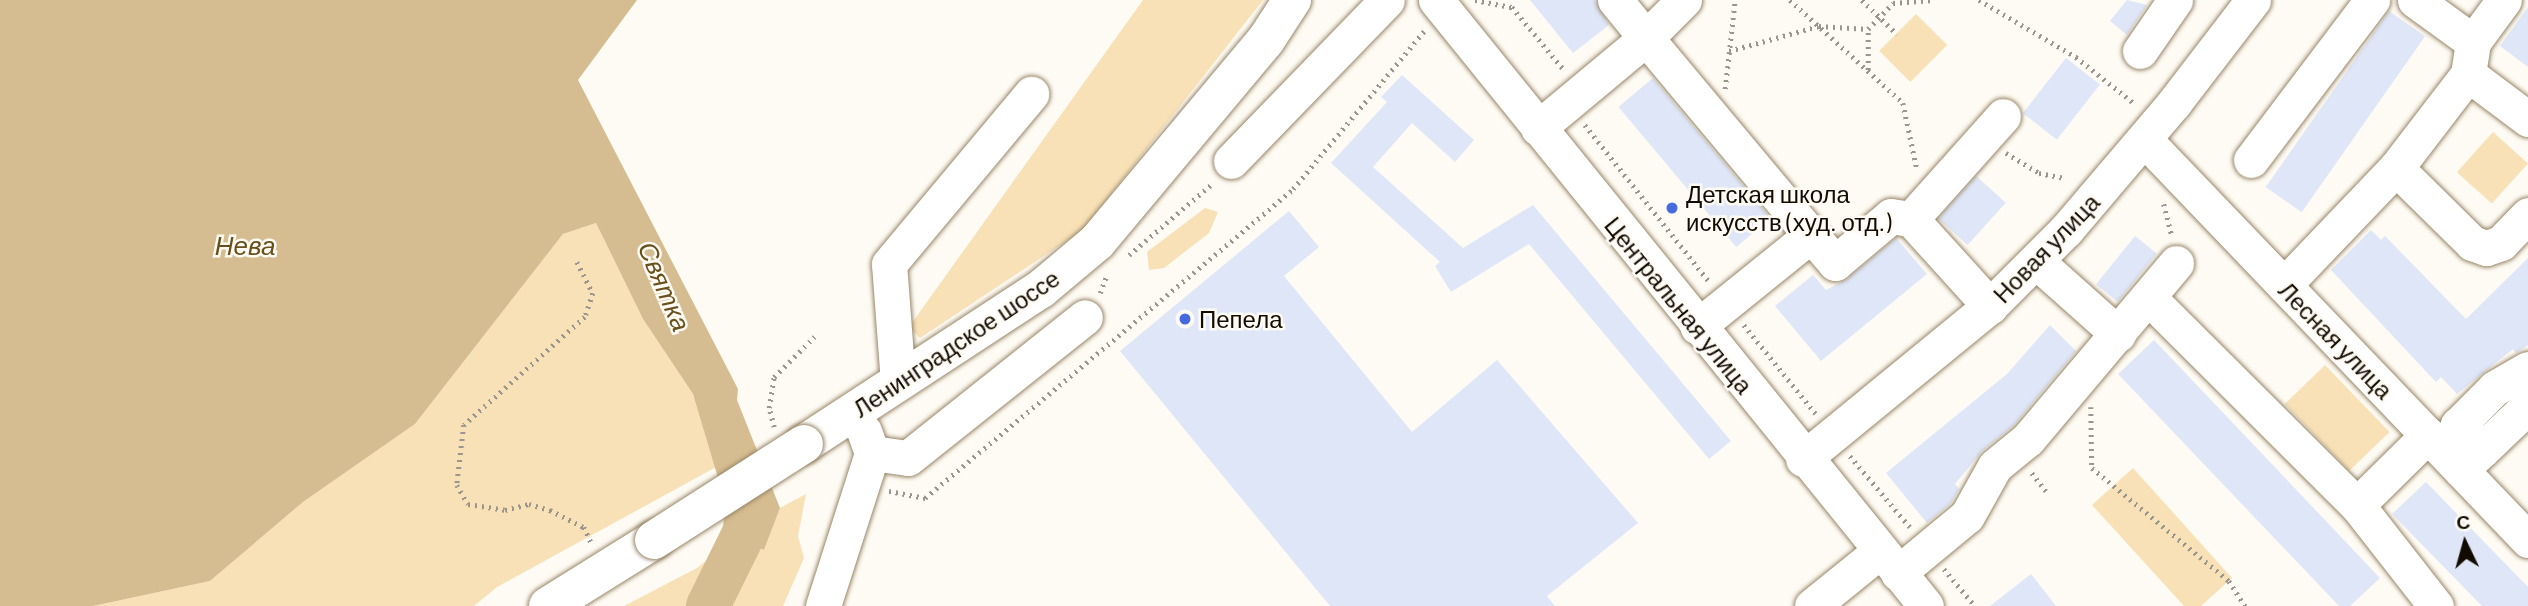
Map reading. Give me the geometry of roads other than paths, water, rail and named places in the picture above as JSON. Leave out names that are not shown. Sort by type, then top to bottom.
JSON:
[{"type":"main road","name":"Ленинградское шоссе","points":[[548,606],[654,540],[790,438],[855,412],[1041,289],[1097,242],[1266,40],[1292,0]]},
{"type":"street","points":[[1231,161],[1387,0]]},
{"type":"street","points":[[1615,0],[1835,263],[1891,216],[1918,211],[1994,128]]},
{"type":"street","points":[[1538,128],[1646,38],[1684,0]]},
{"type":"street","name":"Новая улица","points":[[1803,459],[1990,306],[2036,261],[2151,131],[2253,0]]},
{"type":"street","points":[[2251,160],[2372,0]]},
{"type":"street","points":[[2284,285],[2396,168],[2471,58],[2504,0]]},
{"type":"street","points":[[2140,51],[2177,1]]},
{"type":"street","points":[[2420,1],[2528,119]]},
{"type":"street","name":"Центральная улица","points":[[1451,3],[1538,128],[1803,459],[1926,606]]},
{"type":"street","points":[[898,383],[889,264],[1031,94]]},
{"type":"street","name":"Лесная улица","points":[[2151,131],[2284,285],[2428,435],[2472,460],[2528,540]]},
{"type":"street","points":[[2396,168],[2472,243],[2486,248],[2501,243],[2528,215]]},
{"type":"street","points":[[1918,211],[1990,306]]},
{"type":"street","points":[[1697,327],[1811,235]]},
{"type":"street","points":[[2036,261],[2118,334]]},
{"type":"street","points":[[1812,606],[1889,562],[1928,549],[1967,516],[1994,466],[2028,439],[2176,263]]},
{"type":"street","points":[[2148,296],[2357,505],[2423,602]]},
{"type":"street","points":[[868,470],[908,458],[1085,317]]},
{"type":"street","points":[[2528,369],[2495,388],[2458,425],[2472,460],[2528,406]]},
{"type":"street","points":[[823,606],[868,470],[855,412]]},
{"type":"street","points":[[2357,505],[2428,435]]},
{"type":"water","name":"Нева","points":[[0,0],[637,0],[578,80],[738,389],[737,400],[780,508],[764,550],[736,538],[693,394],[643,319],[596,223],[563,234],[415,424],[303,502],[210,581],[93,606],[0,606]]},
{"type":"waterway","name":"Святка","points":[[708,606],[745,531],[748,480]]},
{"type":"place","name":"Детская школа искусств (худ. отд.)","points":[[1672,208]]},
{"type":"place","name":"Пепела","points":[[1185,319]]}]
